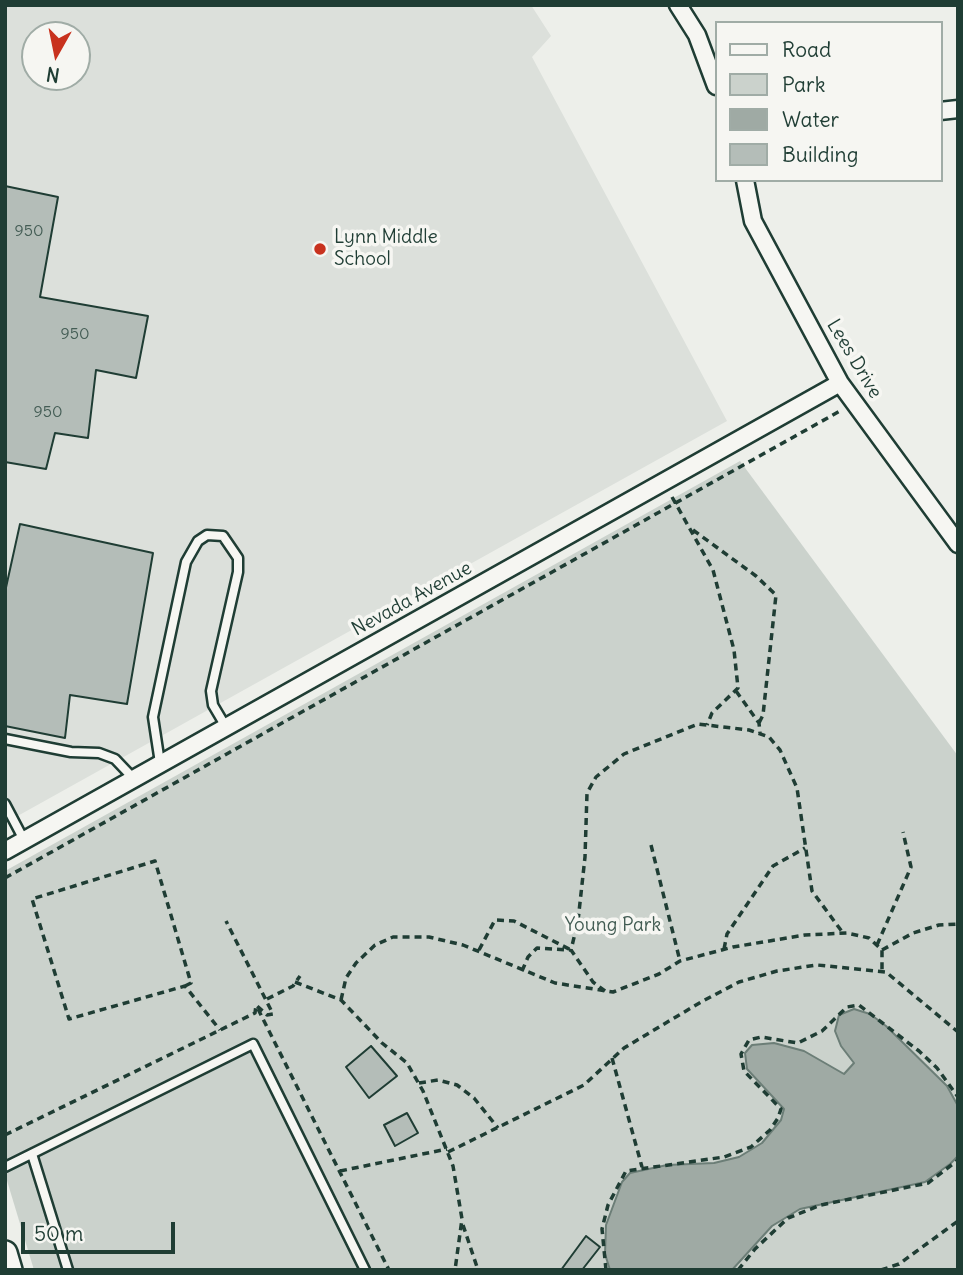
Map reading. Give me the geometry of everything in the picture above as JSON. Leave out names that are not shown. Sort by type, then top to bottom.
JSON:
[{"type":"street","points":[[678,5],[697,35],[715,83]]},
{"type":"street","name":"Lees Drive","points":[[745,182],[753,221],[840,383],[958,544]]},
{"type":"street","name":"Nevada Avenue","points":[[5,851],[840,383]]},
{"type":"street","points":[[5,1253],[10,1270]]},
{"type":"lane","points":[[160,764],[153,717],[186,562],[198,541],[207,535],[223,536],[239,558],[211,691],[213,705],[226,727]]},
{"type":"lane","points":[[5,739],[71,752],[99,754],[115,759],[134,779]]},
{"type":"lane","points":[[6,807],[24,840]]},
{"type":"lane","points":[[5,1167],[253,1044],[365,1270]]},
{"type":"lane","points":[[32,1154],[68,1270]]},
{"type":"path","points":[[5,878],[676,504],[750,460],[855,404]]},
{"type":"path","points":[[664,481],[713,570],[734,650],[738,688],[712,713],[707,725]]},
{"type":"path","points":[[690,527],[756,576],[776,595],[763,715],[759,723]]},
{"type":"path","points":[[736,691],[759,723],[760,733]]},
{"type":"path","points":[[570,950],[578,921],[585,857],[587,793],[596,776],[624,754],[650,741],[698,724],[760,733],[769,737],[780,750],[797,788],[812,891],[843,933]]},
{"type":"path","points":[[877,945],[911,867],[903,832]]},
{"type":"path","points":[[651,845],[680,961]]},
{"type":"path","points":[[724,949],[727,934],[774,866],[805,848]]},
{"type":"path","points":[[155,861],[191,983],[185,986],[69,1019],[32,898],[155,861]]},
{"type":"path","points":[[226,920],[273,1014],[267,1014],[256,1005]]},
{"type":"path","points":[[479,951],[495,920],[514,921],[570,950],[593,982],[605,991]]},
{"type":"path","points":[[882,950],[913,933],[939,925],[958,924]]},
{"type":"path","points":[[341,1000],[346,978],[356,963],[375,945],[393,937],[429,937],[479,951],[555,983],[613,992],[635,985],[680,961],[724,949],[805,934],[843,933],[869,938],[882,950],[882,971]]},
{"type":"path","points":[[522,971],[528,957],[537,948],[570,950]]},
{"type":"path","points":[[340,1171],[447,1151],[498,1128],[584,1085],[624,1048],[739,982],[778,971],[817,965],[882,971],[906,987],[958,1032]]},
{"type":"path","points":[[267,999],[300,976]]},
{"type":"path","points":[[295,982],[341,1000],[382,1044],[407,1063],[447,1151],[462,1219],[478,1270]]},
{"type":"path","points":[[185,986],[220,1030]]},
{"type":"path","points":[[5,1135],[255,1013],[256,1005]]},
{"type":"path","points":[[256,1005],[389,1270]]},
{"type":"path","points":[[606,1270],[602,1229],[608,1205],[626,1171],[708,1161],[751,1147],[770,1130],[780,1109],[744,1071],[741,1054],[749,1040],[761,1037],[798,1043],[822,1031],[847,1007],[859,1005],[875,1015],[937,1068],[958,1097]]},
{"type":"path","points":[[612,1058],[642,1168]]},
{"type":"path","points":[[418,1083],[438,1080],[457,1085],[481,1105],[498,1128]]},
{"type":"path","points":[[738,1270],[755,1249],[788,1218],[821,1205],[928,1183],[957,1161]]},
{"type":"path","points":[[455,1270],[462,1219]]},
{"type":"path","points":[[881,1270],[899,1264],[958,1221]]},
{"type":"shaded area","name":"Lynn Middle School","points":[[5,5],[531,5],[551,36],[532,57],[727,421],[5,823]]},
{"type":"green space","name":"Young Park","points":[[740,461],[958,756],[958,1270],[34,1270],[5,1174],[5,871]]},
{"type":"water","points":[[854,1009],[870,1014],[886,1026],[947,1086],[958,1106],[958,1156],[925,1182],[800,1209],[772,1226],[732,1270],[610,1270],[605,1254],[606,1225],[622,1182],[630,1173],[667,1165],[714,1163],[739,1157],[762,1143],[781,1120],[784,1109],[747,1069],[745,1053],[752,1045],[774,1043],[804,1051],[844,1074],[854,1063],[841,1046],[835,1031],[839,1015]]},
{"type":"building","points":[[5,186],[58,197],[40,297],[148,316],[136,378],[96,370],[88,438],[55,433],[46,469],[5,462]]},
{"type":"building","points":[[20,524],[153,553],[127,704],[70,695],[65,738],[5,726],[5,592]]},
{"type":"building","points":[[371,1046],[397,1076],[369,1098],[346,1067]]},
{"type":"building","points":[[407,1113],[418,1133],[395,1146],[384,1125]]},
{"type":"building","points":[[586,1236],[600,1247],[582,1270],[561,1270]]},
{"type":"place","name":"Lynn Middle School","points":[[320,249]]}]
